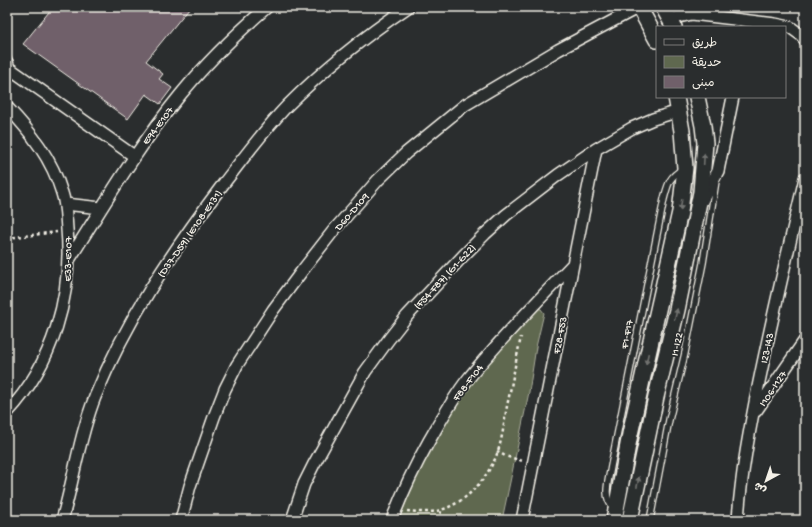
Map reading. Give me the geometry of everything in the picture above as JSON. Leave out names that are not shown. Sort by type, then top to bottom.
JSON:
[{"type":"street","name":"E94-E107","points":[[69,260],[134,156],[181,94],[224,47],[267,7]]},
{"type":"street","points":[[639,7],[654,34]]},
{"type":"street","name":"D60-D109","points":[[181,520],[190,486],[212,423],[225,389],[237,365],[273,310],[298,276],[334,230],[378,180],[406,153],[466,105],[558,50],[639,7]]},
{"type":"street","name":"(D37-D59) (E108-E131)","points":[[62,520],[79,447],[95,397],[127,329],[149,290],[172,254],[242,160],[286,107],[348,51],[401,9]]},
{"type":"street","points":[[662,26],[669,18],[692,14],[747,24],[784,25],[795,30],[805,40]]},
{"type":"street","points":[[7,62],[9,68],[134,156]]},
{"type":"street","points":[[630,520],[698,210],[704,167],[705,143],[703,126],[696,98]]},
{"type":"street","points":[[698,210],[718,171],[733,98]]},
{"type":"street","points":[[615,514],[630,434],[680,212],[685,168],[683,136],[678,104]]},
{"type":"street","name":"(F54-F87) (G1-G22)","points":[[292,520],[304,484],[355,389],[376,356],[402,322],[433,288],[484,234],[552,179],[596,149],[632,128],[653,120],[678,104]]},
{"type":"street","name":"E33-E107","points":[[7,107],[26,127],[43,152],[57,180],[65,204],[69,260],[65,296],[50,347],[38,372],[7,413]]},
{"type":"street","name":"F28-F53","points":[[522,520],[596,149]]},
{"type":"street","name":"I23-I43","points":[[738,520],[741,482],[752,417],[805,178]]},
{"type":"street","points":[[65,204],[101,208]]},
{"type":"street","name":"F88-F104","points":[[393,515],[423,452],[467,380],[573,264]]},
{"type":"street","name":"I106-I127","points":[[752,417],[805,340]]},
{"type":"lane","name":"I1-I22","points":[[650,520],[669,420],[685,353],[703,263],[718,171]]},
{"type":"path","points":[[7,238],[68,231]]},
{"type":"path","points":[[393,515],[441,510],[463,499],[478,487],[495,458],[503,431],[525,315]]},
{"type":"path","points":[[497,451],[504,456],[534,463]]},
{"type":"path","points":[[440,520],[441,510]]},
{"type":"green space","points":[[535,308],[541,309],[544,313],[502,520],[399,520],[427,457],[443,426],[461,397],[487,362]]},
{"type":"building","points":[[53,7],[190,7],[146,61],[163,74],[159,79],[172,88],[160,104],[146,94],[128,119],[23,44]]}]
